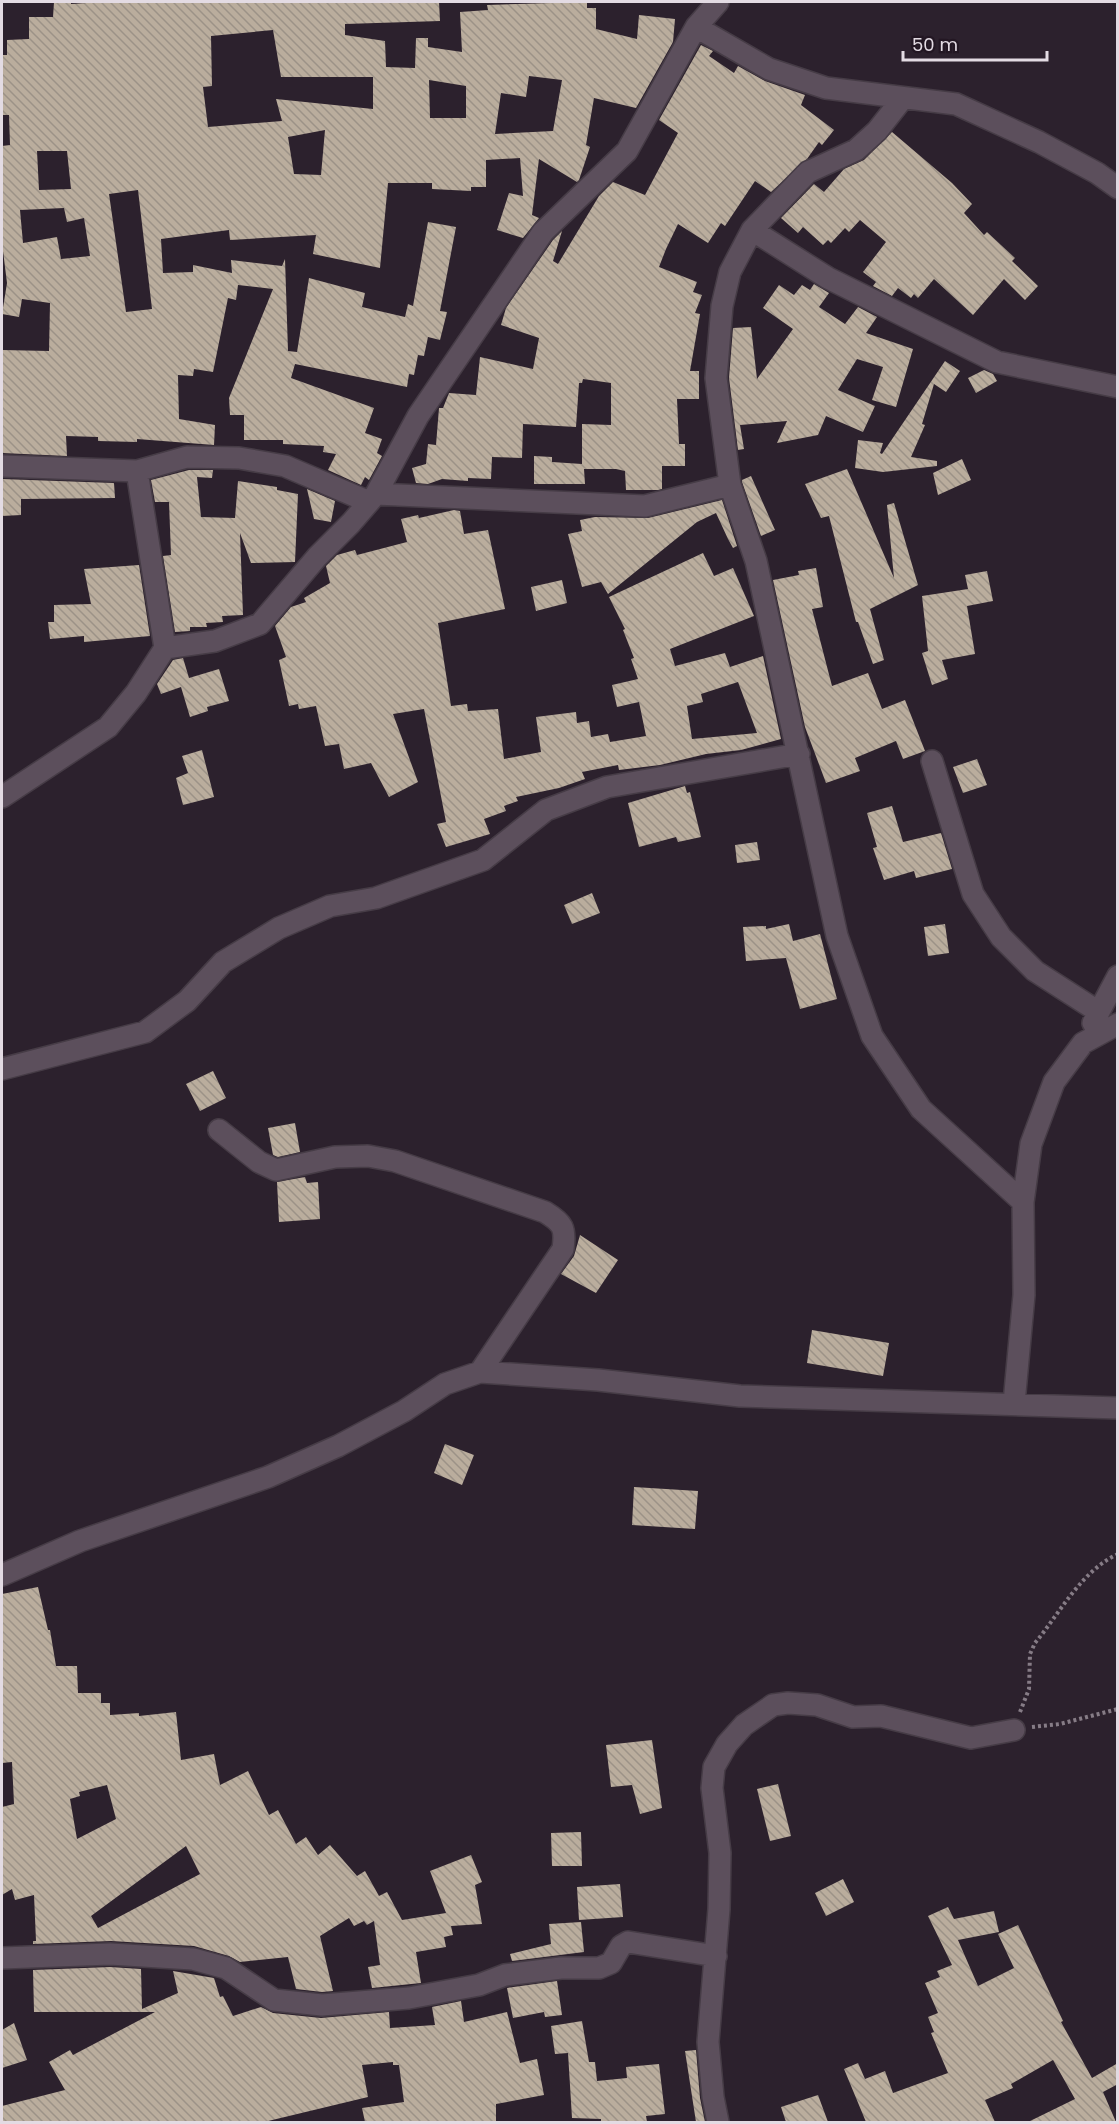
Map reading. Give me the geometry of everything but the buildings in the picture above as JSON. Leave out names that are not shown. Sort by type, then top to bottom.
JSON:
[{"type":"street","points":[[165,648],[215,641],[260,624],[373,498],[418,416],[543,232],[627,152],[696,27],[718,2]]},
{"type":"street","points":[[696,27],[730,50],[769,69],[826,88],[956,104],[1039,142],[1118,188]]},
{"type":"street","points":[[903,98],[870,138],[856,150],[808,172],[752,230],[730,272],[722,306],[716,378],[730,485],[756,561],[837,936],[872,1036],[921,1109],[1023,1202]]},
{"type":"street","points":[[752,230],[828,278],[930,331],[997,362],[1118,387]]},
{"type":"street","points":[[2,466],[137,471],[187,457],[239,458],[285,466],[373,498],[645,506],[730,485]]},
{"type":"street","points":[[2,797],[108,728],[136,693],[165,648],[137,471]]},
{"type":"street","points":[[2,1069],[145,1032],[187,1001],[223,962],[279,928],[330,906],[376,898],[483,860],[546,810],[607,788],[799,754]]},
{"type":"street","points":[[932,761],[973,894],[1001,937],[1035,971],[1099,1012]]},
{"type":"street","points":[[1014,1403],[1024,1296],[1023,1202],[1030,1144],[1054,1082],[1083,1042],[1118,976]]},
{"type":"street","points":[[1083,1042],[1118,1024]]},
{"type":"street","points":[[219,1130],[259,1162],[276,1170],[335,1157],[368,1156],[395,1161],[535,1209],[561,1222],[566,1231],[563,1249],[480,1372]]},
{"type":"street","points":[[2,1575],[80,1540],[268,1477],[376,1426],[445,1384],[480,1372],[598,1380],[740,1396],[1118,1408]]},
{"type":"street","points":[[718,2122],[712,2097],[708,2042],[716,1956],[720,1853],[712,1788],[714,1767],[727,1744],[744,1725],[774,1705],[788,1703],[817,1705],[853,1717],[881,1716],[971,1738],[1014,1730]]},
{"type":"street","points":[[2,1958],[110,1954],[193,1959],[226,1968],[274,2000],[322,2006],[409,1998],[479,1984],[505,1975],[561,1968],[599,1968],[611,1963],[621,1946],[628,1942],[716,1956]]},
{"type":"path","points":[[1118,1554],[1107,1559],[1080,1583],[1035,1643],[1030,1654],[1029,1689],[1014,1730],[1060,1724],[1118,1709]]}]
